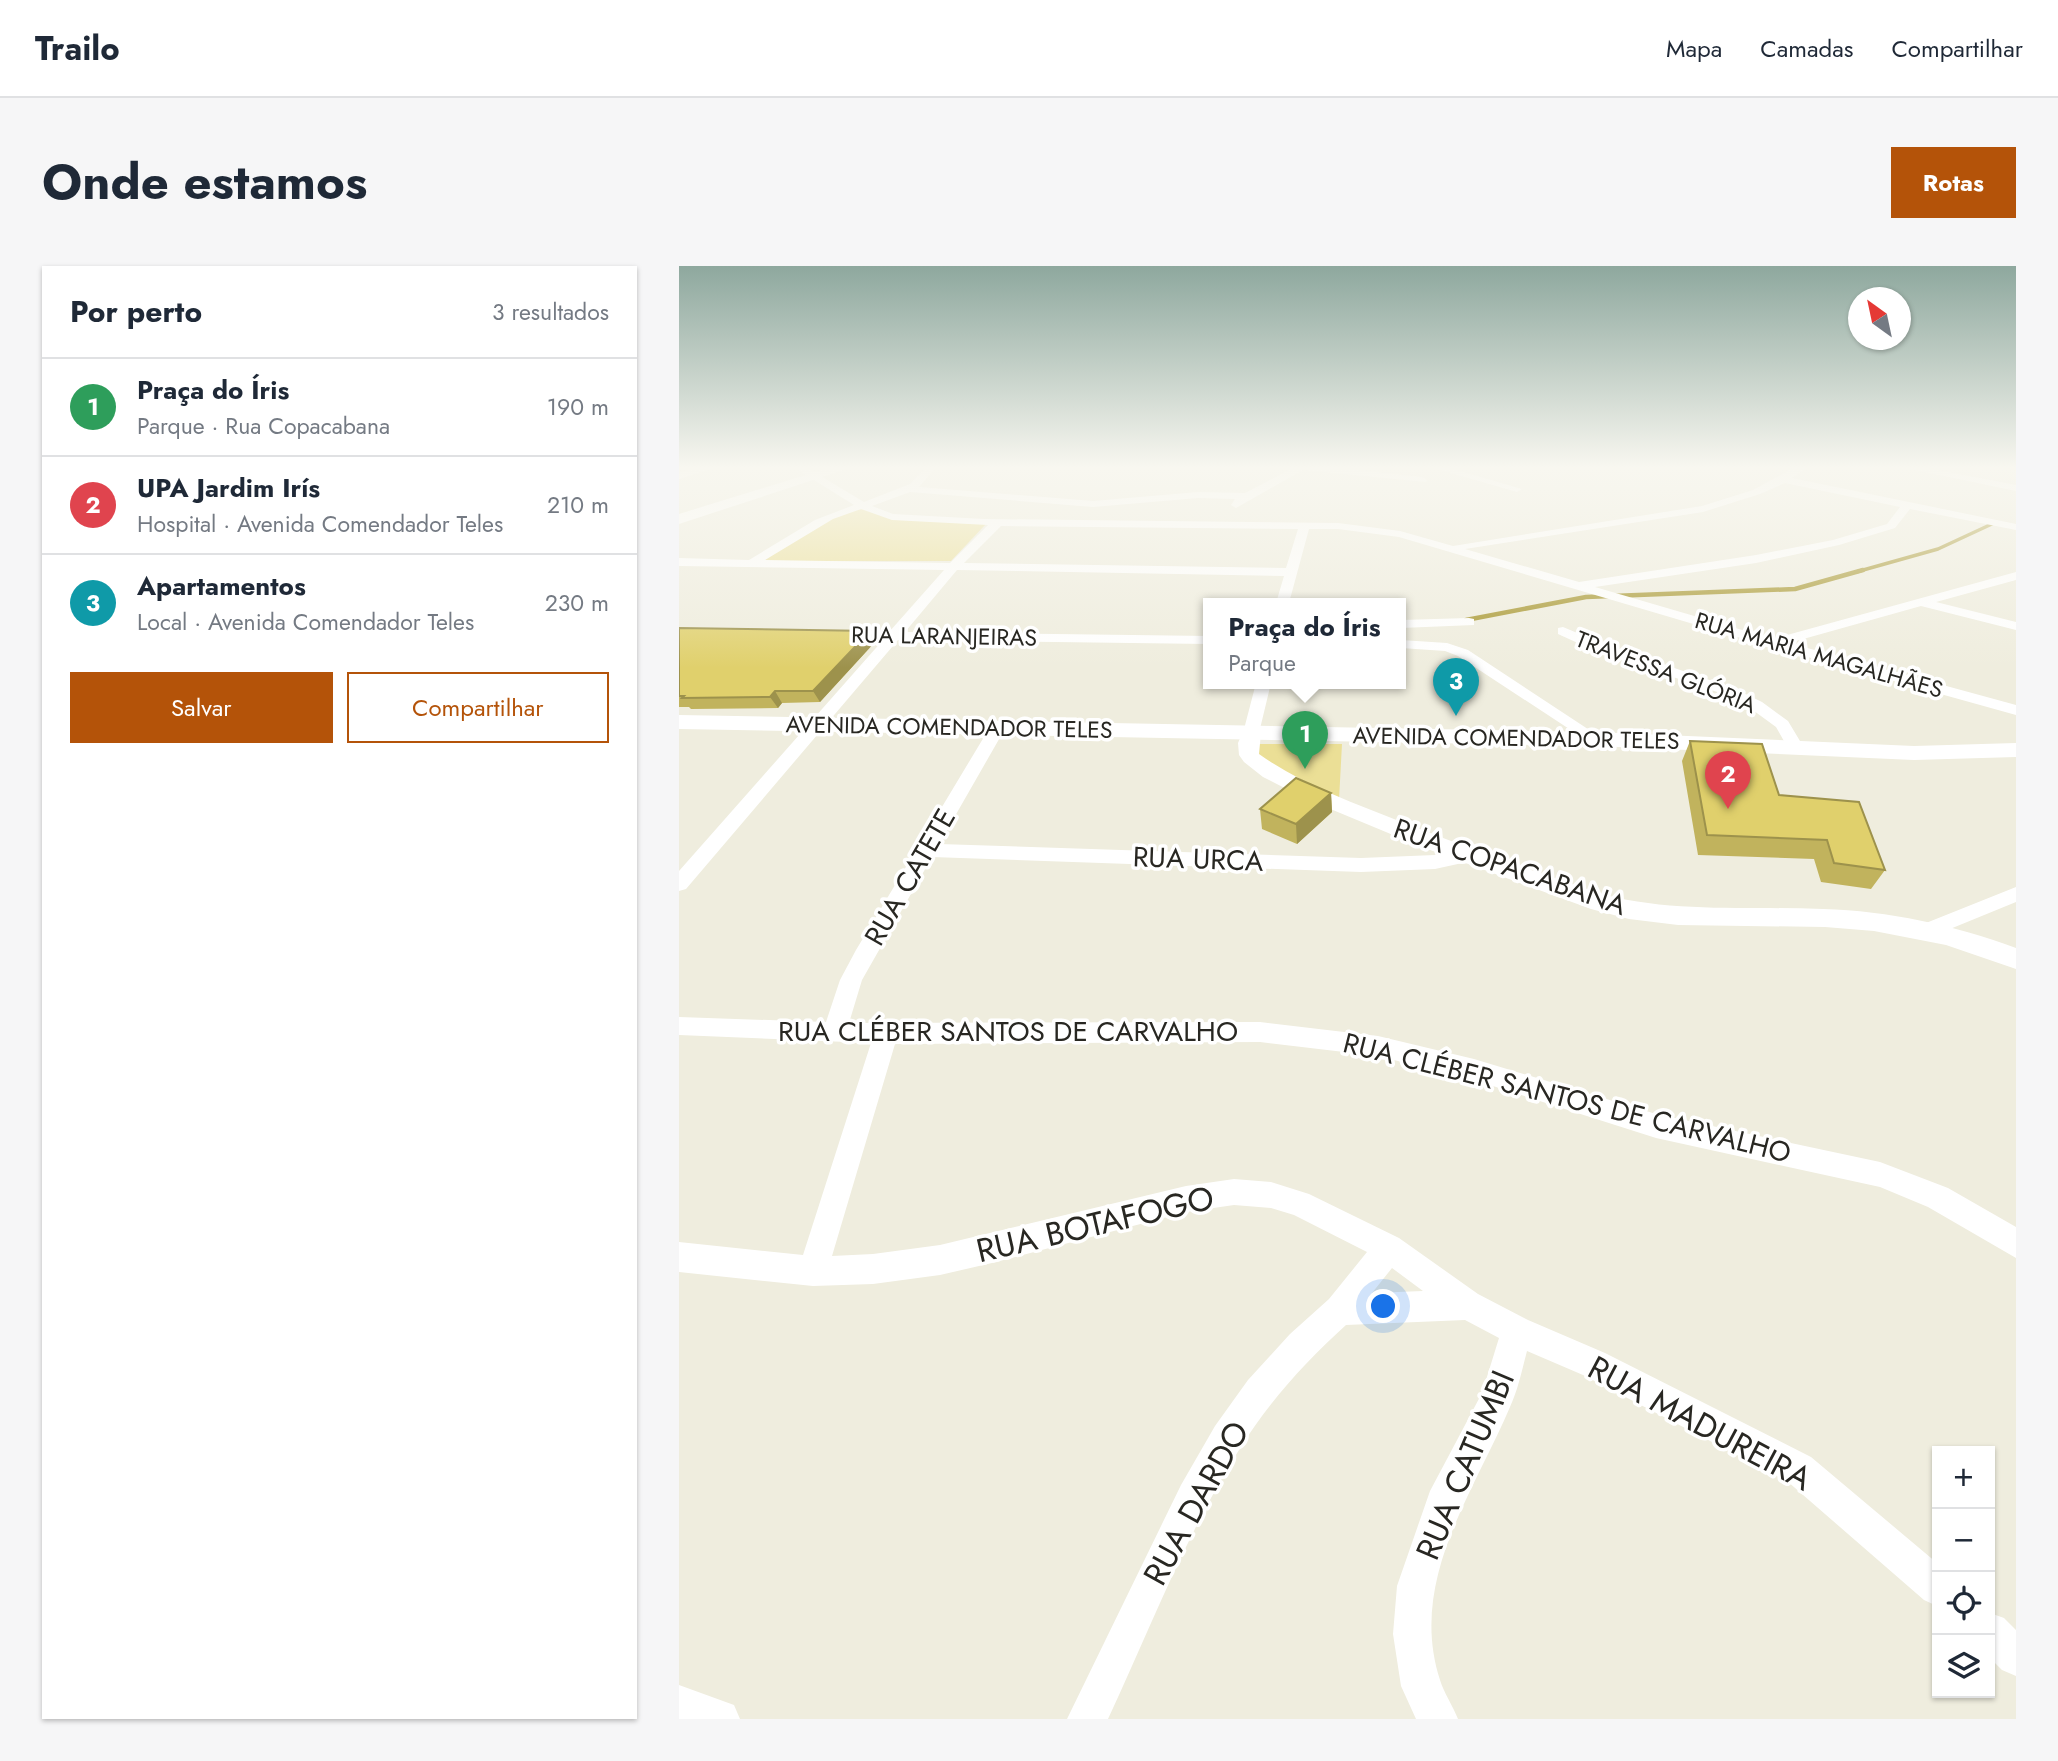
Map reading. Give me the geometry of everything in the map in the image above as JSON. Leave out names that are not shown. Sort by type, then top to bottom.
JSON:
[{"type":"main road","name":"AVENIDA COMENDADOR TELES","points":[[679,722],[1595,739],[1914,753],[2016,750]]},
{"type":"street","points":[[751,563],[803,533]]},
{"type":"street","points":[[679,884],[954,566],[986,533]]},
{"type":"street","points":[[1283,598],[1302,533]]},
{"type":"street","name":"RUA MARIA MAGALHÃES","points":[[1385,533],[1451,548],[1623,600],[2016,710]]},
{"type":"street","points":[[1451,548],[1554,533]]},
{"type":"street","points":[[1577,586],[1756,559],[1835,543],[1869,533]]},
{"type":"street","points":[[679,562],[1289,572]]},
{"type":"street","points":[[1773,643],[2016,576]]},
{"type":"street","points":[[1920,602],[2016,626]]},
{"type":"street","points":[[1406,624],[1469,622]]},
{"type":"street","name":"TRAVESSA GLÓRIA","points":[[1563,631],[1595,646],[1728,691],[1756,705],[1782,724],[1795,746]]},
{"type":"street","name":"RUA LARANJEIRAS","points":[[826,635],[1203,640]]},
{"type":"street","points":[[1406,645],[1447,647],[1464,653],[1595,739]]},
{"type":"street","points":[[1251,733],[1262,689]]},
{"type":"street","name":"RUA CATETE","points":[[834,1032],[851,980],[998,727]]},
{"type":"street","name":"RUA COPACABANA","points":[[1251,733],[1249,757],[1257,766],[1286,781],[1379,822],[1559,889],[1627,910],[1668,915],[1835,918],[1928,930],[2016,959]]},
{"type":"street","name":"RUA URCA","points":[[925,850],[1361,865],[1435,862],[1469,855]]},
{"type":"street","points":[[1928,930],[2016,894]]},
{"type":"street","name":"RUA CLÉBER SANTOS DE CARVALHO","points":[[679,1026],[886,1034],[1260,1032],[1308,1034],[1366,1043],[1448,1062],[1659,1127],[1870,1172],[1909,1185],[1964,1210],[2016,1244]]},
{"type":"street","points":[[813,1271],[886,1034]]},
{"type":"street","name":"RUA BOTAFOGO","points":[[679,1258],[813,1271],[873,1269],[940,1260],[1112,1220],[1187,1199],[1234,1192],[1271,1195],[1299,1203],[1389,1248],[1467,1305],[1517,1331]]},
{"type":"street","name":"RUA DARDO","points":[[1087,1719],[1193,1497],[1227,1438],[1260,1392],[1301,1345],[1340,1310],[1389,1248]]},
{"type":"street","points":[[1340,1310],[1467,1305]]},
{"type":"street","name":"RUA MADUREIRA","points":[[1517,1331],[1594,1364],[1799,1469],[1932,1583]]},
{"type":"street","name":"RUA CATUMBI","points":[[1438,1719],[1421,1686],[1412,1634],[1416,1587],[1443,1504],[1497,1399],[1517,1331]]},
{"type":"street","points":[[1993,1635],[2016,1656]]},
{"type":"street","points":[[679,1705],[720,1719]]},
{"type":"shaded area","points":[[805,533],[978,533],[951,561],[763,561]]},
{"type":"shaded area","points":[[1252,744],[1342,744],[1339,800],[1261,762]]},
{"type":"building","points":[[679,628],[870,631],[813,691],[775,691],[770,697],[682,698],[684,696],[679,696]]},
{"type":"building","points":[[1690,741],[1762,744],[1779,795],[1859,802],[1885,870],[1834,863],[1827,840],[1707,835]]},
{"type":"building","points":[[1296,778],[1331,793],[1296,824],[1260,809]]},
{"type":"waterway","points":[[1856,572],[1938,549],[1973,533]]},
{"type":"waterway","points":[[1466,620],[1586,597],[1795,589],[1863,570]]},
{"type":"place","name":"Apartamentos","points":[[1456,716]]},
{"type":"place","name":"Praça do Íris","points":[[1305,769]]},
{"type":"place","name":"UPA Jardim Irís","points":[[1728,809]]}]
